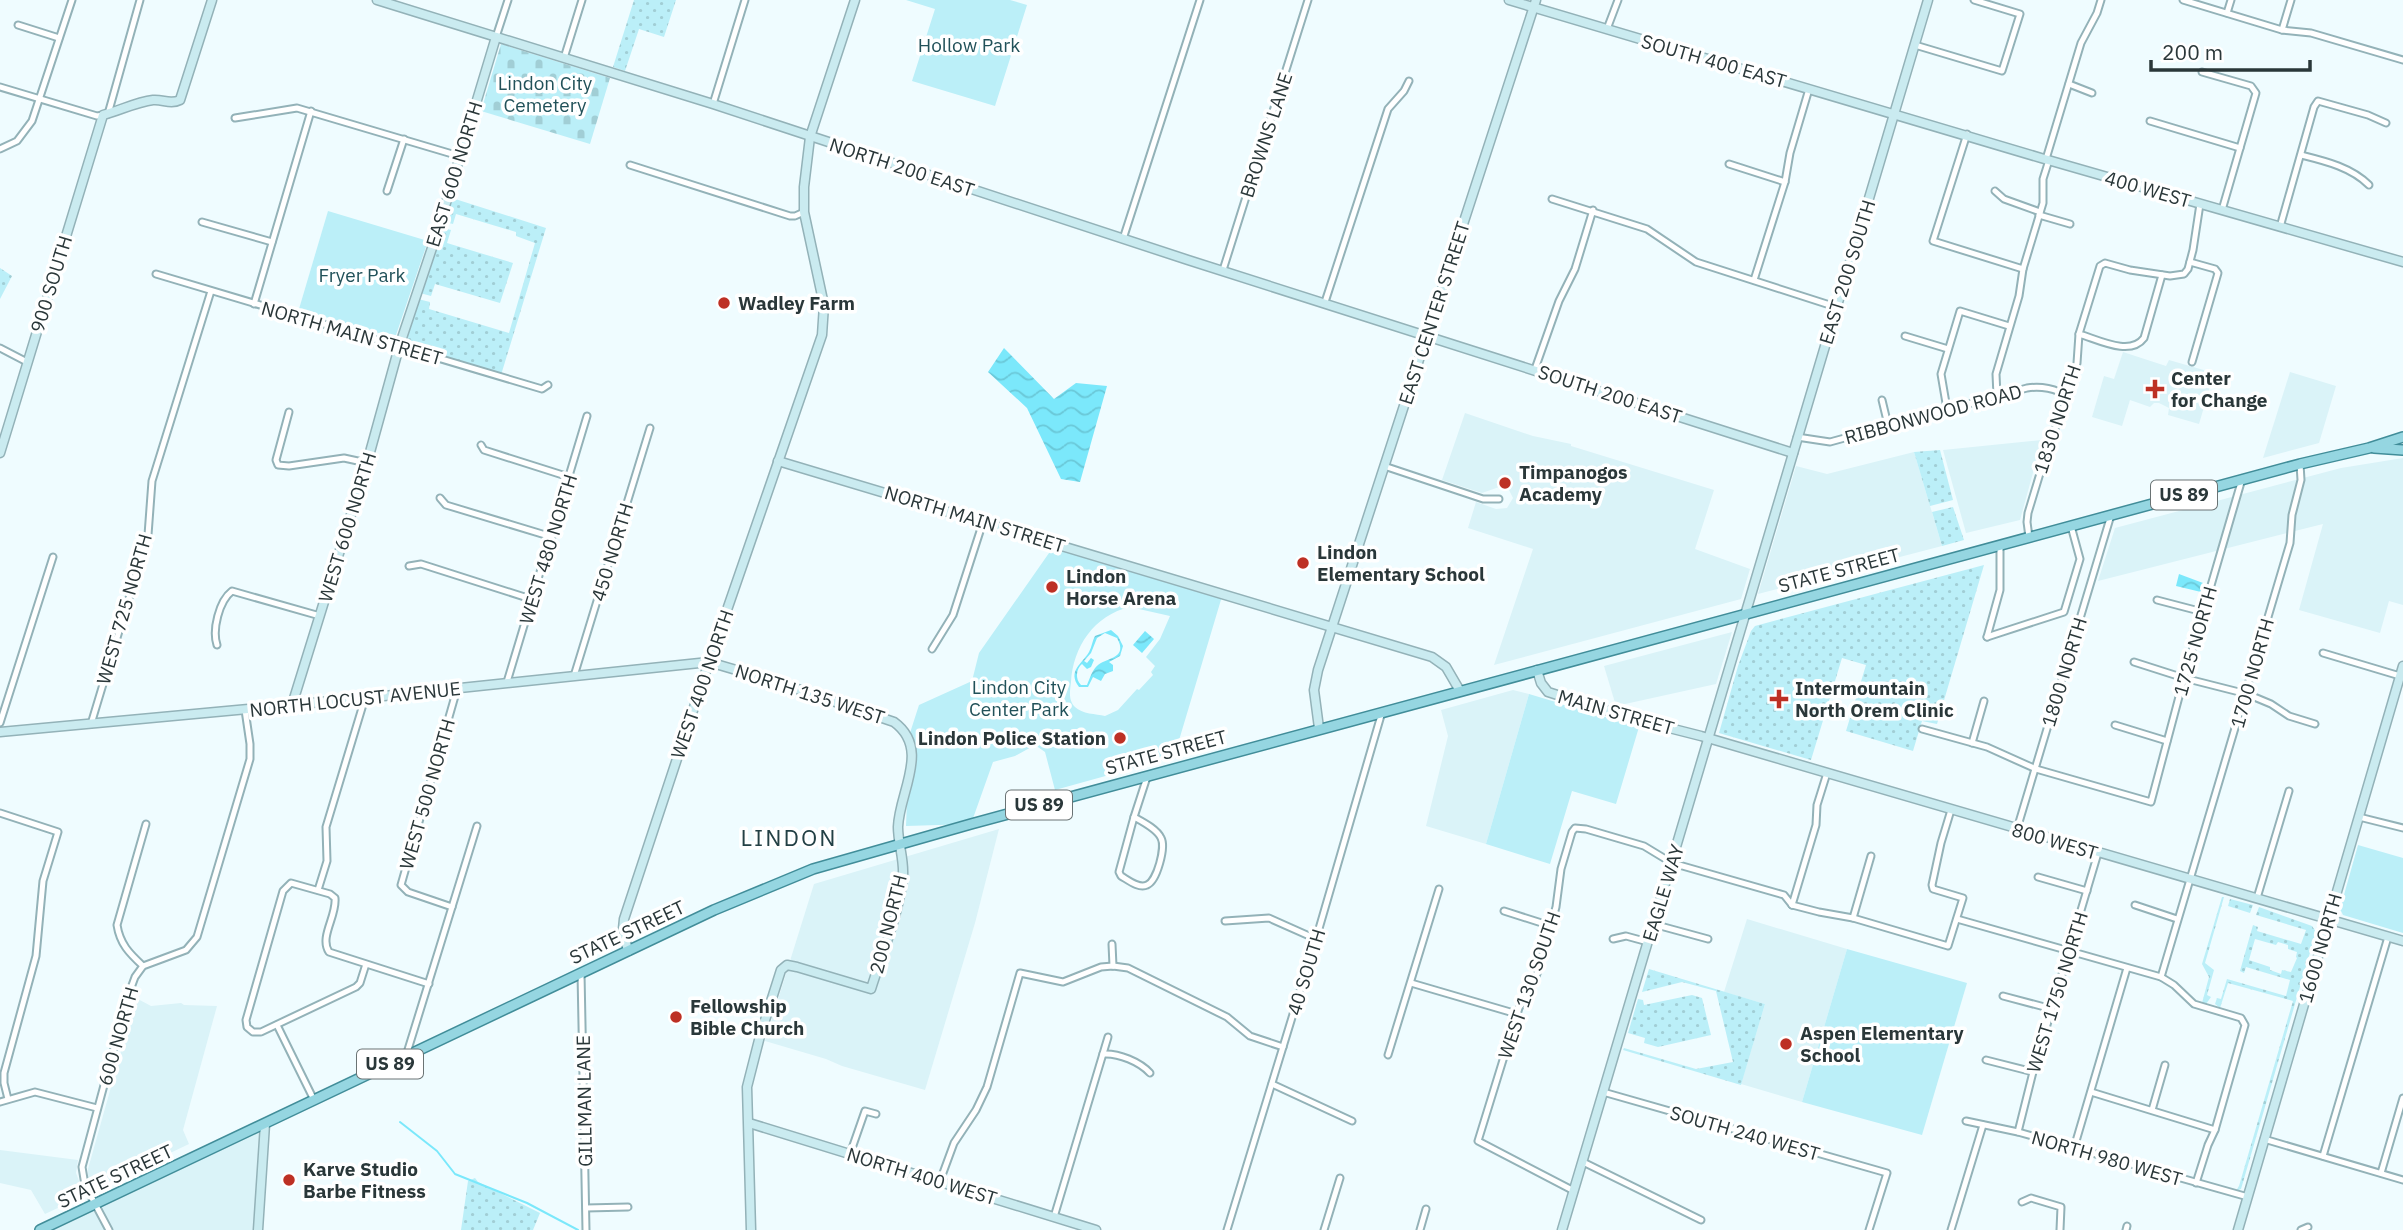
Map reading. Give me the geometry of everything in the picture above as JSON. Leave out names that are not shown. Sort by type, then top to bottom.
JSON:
[{"type":"main road","name":"STATE STREET","points":[[40,1230],[714,910],[813,869],[1258,744],[2403,437]]},
{"type":"main road","name":"STATE STREET","points":[[2369,448],[2403,450]]},
{"type":"street","points":[[0,149],[13,144],[27,130],[40,99],[72,0]]},
{"type":"street","name":"900 SOUTH","points":[[0,453],[140,0]]},
{"type":"street","points":[[0,87],[97,116],[153,100],[174,103],[180,100],[183,94],[212,0]]},
{"type":"street","name":"NORTH 200 EAST","points":[[377,0],[713,104],[1427,337]]},
{"type":"street","name":"EAST 600 NORTH","points":[[399,347],[508,0]]},
{"type":"street","points":[[564,58],[582,0]]},
{"type":"street","points":[[713,104],[745,0]]},
{"type":"street","name":"WEST 400 NORTH","points":[[628,951],[623,929],[628,907],[822,335],[824,305],[804,212],[804,187],[810,137],[855,0]]},
{"type":"street","points":[[1124,239],[1200,0]]},
{"type":"street","name":"BROWNS LANE","points":[[1223,270],[1308,0]]},
{"type":"street","name":"SOUTH 400 EAST","points":[[1509,0],[1535,4],[1607,29],[1894,113]]},
{"type":"street","points":[[1607,29],[1618,0]]},
{"type":"street","name":"EAST 200 SOUTH","points":[[1708,738],[1928,0]]},
{"type":"street","points":[[1914,46],[2002,71],[2020,14],[1974,0]]},
{"type":"street","points":[[1997,397],[1996,374],[2020,296],[2023,269],[2043,203],[2043,180],[2047,160],[2081,43],[2101,0]]},
{"type":"street","points":[[2183,0],[2282,30],[2311,33],[2403,60]]},
{"type":"street","points":[[2227,13],[2231,0]]},
{"type":"street","points":[[2282,30],[2291,0]]},
{"type":"street","name":"EAST CENTER STREET","points":[[1319,728],[1314,690],[1318,670],[1535,4]]},
{"type":"street","points":[[18,25],[60,38]]},
{"type":"street","points":[[2202,72],[2254,89],[2255,96],[2222,210]]},
{"type":"street","points":[[1325,302],[1388,108],[1404,91],[1409,80]]},
{"type":"street","points":[[2069,84],[2092,93]]},
{"type":"street","points":[[1754,280],[1785,181],[1790,153],[1809,89]]},
{"type":"street","points":[[2280,227],[2318,101],[2386,123]]},
{"type":"street","points":[[235,118],[297,108],[459,156]]},
{"type":"street","points":[[254,304],[311,111]]},
{"type":"street","name":"400 WEST","points":[[1894,113],[2047,160],[2403,262]]},
{"type":"street","points":[[2150,121],[2239,148]]},
{"type":"street","points":[[1967,134],[1933,241],[2023,269]]},
{"type":"street","points":[[387,191],[404,139]]},
{"type":"street","points":[[2301,155],[2348,169],[2369,185]]},
{"type":"street","points":[[630,164],[790,216],[804,212]]},
{"type":"street","points":[[1729,164],[1785,181]]},
{"type":"street","points":[[1995,191],[2004,200],[2070,224]]},
{"type":"street","points":[[1552,199],[1647,229],[1696,261],[1836,307]]},
{"type":"street","points":[[2080,334],[2125,347],[2141,342],[2162,275],[2180,276],[2188,269],[2200,204]]},
{"type":"street","points":[[1535,369],[1559,301],[1575,269],[1593,210]]},
{"type":"street","points":[[202,222],[272,242]]},
{"type":"street","points":[[2190,262],[2215,269],[2218,276],[2192,362]]},
{"type":"street","name":"1830 NORTH","points":[[2029,537],[2028,513],[2048,444],[2067,397],[2077,363],[2080,334],[2102,264],[2162,275]]},
{"type":"street","name":"NORTH MAIN STREET","points":[[156,274],[542,389],[548,385]]},
{"type":"street","name":"WEST 725 NORTH","points":[[91,724],[148,535],[152,481],[211,291]]},
{"type":"street","points":[[1947,409],[1941,374],[1960,311],[2009,326]]},
{"type":"street","points":[[1905,336],[1948,349]]},
{"type":"street","name":"SOUTH 200 EAST","points":[[1427,337],[1535,369],[1793,453]]},
{"type":"street","name":"WEST 600 NORTH","points":[[292,705],[367,463],[399,347]]},
{"type":"street","points":[[0,348],[27,362]]},
{"type":"street","name":"RIBBONWOOD ROAD","points":[[1797,437],[1830,442],[2036,387],[2062,393],[2067,397]]},
{"type":"street","points":[[1882,400],[1888,425]]},
{"type":"street","points":[[289,412],[276,460],[278,465],[289,466],[344,458],[367,463]]},
{"type":"street","name":"WEST 480 NORTH","points":[[507,682],[534,600],[587,416]]},
{"type":"street","name":"450 NORTH","points":[[574,676],[649,428]]},
{"type":"street","points":[[481,445],[484,450],[569,477]]},
{"type":"street","name":"NORTH MAIN STREET","points":[[778,461],[1332,627]]},
{"type":"street","name":"1700 NORTH","points":[[2161,977],[2290,543],[2292,515],[2301,480],[2300,464]]},
{"type":"street","points":[[1384,466],[1483,499],[1499,499]]},
{"type":"street","name":"1725 NORTH","points":[[2036,769],[2151,803],[2184,678],[2242,480]]},
{"type":"street","points":[[440,498],[446,505],[552,537]]},
{"type":"street","name":"1800 NORTH","points":[[2017,829],[2112,515]]},
{"type":"street","points":[[932,649],[953,615],[984,522]]},
{"type":"street","points":[[2000,545],[2000,590],[1987,637],[2064,612],[2080,559],[2071,526]]},
{"type":"street","points":[[0,723],[53,557]]},
{"type":"street","points":[[409,566],[421,565],[534,600]]},
{"type":"street","points":[[217,645],[214,634],[225,599],[236,591],[320,616]]},
{"type":"street","points":[[2157,600],[2203,612]]},
{"type":"street","points":[[1332,627],[1432,657],[1446,667],[1460,691]]},
{"type":"street","points":[[2323,653],[2400,676]]},
{"type":"street","name":"NORTH LOCUST AVENUE","points":[[0,732],[245,710],[709,662]]},
{"type":"street","name":"NORTH 135 WEST","points":[[709,662],[886,719],[897,724],[906,736]]},
{"type":"street","points":[[2134,662],[2247,694],[2271,704],[2289,716],[2315,724]]},
{"type":"street","name":"1600 NORTH","points":[[2238,1230],[2358,817],[2400,687],[2403,666]]},
{"type":"street","name":"MAIN STREET","points":[[1537,670],[1541,683],[1548,692],[1630,718],[1708,738]]},
{"type":"street","name":"WEST 500 NORTH","points":[[452,908],[408,892],[401,885],[457,688]]},
{"type":"street","points":[[318,890],[327,861],[326,827],[365,698]]},
{"type":"street","points":[[1972,743],[1984,701]]},
{"type":"street","name":"600 NORTH","points":[[109,1230],[85,1185],[82,1167],[97,1108],[135,977],[143,966],[186,950],[197,937],[250,759],[245,710]]},
{"type":"street","name":"40 SOUTH","points":[[1227,1230],[1382,712]]},
{"type":"street","points":[[2115,725],[2167,741]]},
{"type":"street","points":[[1922,729],[1987,747],[2036,769]]},
{"type":"street","name":"200 NORTH","points":[[749,1123],[747,1087],[750,1070],[781,970],[787,965],[871,989],[901,888],[904,860],[898,827],[913,762],[906,736]]},
{"type":"street","name":"800 WEST","points":[[1708,738],[2403,941]]},
{"type":"street","name":"EAGLE WAY","points":[[1562,1230],[1708,738]]},
{"type":"street","points":[[1792,905],[1816,825],[1817,805],[1827,773]]},
{"type":"street","points":[[1134,817],[1159,835],[1163,845],[1155,875],[1146,886],[1140,886],[1121,876],[1119,872],[1134,817],[1147,776]]},
{"type":"street","points":[[2257,898],[2289,791]]},
{"type":"street","points":[[1672,863],[1784,895],[1792,905],[1853,918],[1948,946],[1963,898],[1933,889],[1932,885],[1951,810]]},
{"type":"street","points":[[0,813],[58,832],[43,881],[36,956],[4,1073],[8,1099]]},
{"type":"street","points":[[2358,817],[2403,828]]},
{"type":"street","points":[[143,966],[125,949],[117,925],[146,824]]},
{"type":"street","points":[[407,1056],[477,826]]},
{"type":"street","name":"WEST 130 SOUTH","points":[[1574,1191],[1478,1141],[1517,1014],[1532,987],[1551,926],[1561,869],[1572,832],[1575,828],[1586,829],[1644,846],[1672,863]]},
{"type":"street","name":"WEST 1750 NORTH","points":[[2018,1132],[2032,1072],[2098,853]]},
{"type":"street","points":[[1853,918],[1871,856]]},
{"type":"street","points":[[2039,877],[2087,891]]},
{"type":"street","points":[[366,964],[357,986],[258,1033],[250,1030],[246,1020],[283,891],[288,884],[318,890],[335,898],[325,942],[331,954],[366,964],[429,984]]},
{"type":"street","points":[[1388,1055],[1439,889]]},
{"type":"street","points":[[2135,905],[2177,919]]},
{"type":"street","points":[[1504,911],[1551,926]]},
{"type":"street","points":[[1225,920],[1269,918],[1316,939]]},
{"type":"street","points":[[1957,919],[2161,977],[2194,1004],[2241,1018],[2245,1025],[2215,1130],[2196,1183]]},
{"type":"street","points":[[1653,924],[1707,939]]},
{"type":"street","points":[[1613,939],[1626,936],[1648,942]]},
{"type":"street","points":[[2323,1156],[2388,937]]},
{"type":"street","points":[[1112,944],[1113,966]]},
{"type":"street","points":[[940,1181],[954,1143],[976,1111],[987,1087],[1020,973],[1063,982],[1093,969],[1113,966],[1128,968],[1227,1017],[1250,1036],[1283,1047]]},
{"type":"street","points":[[2074,1148],[2127,968]]},
{"type":"street","name":"GILLMAN LANE","points":[[581,973],[586,1230]]},
{"type":"street","points":[[1411,983],[1517,1014]]},
{"type":"street","points":[[2004,996],[2052,1009]]},
{"type":"street","points":[[277,1025],[314,1101]]},
{"type":"street","points":[[1054,1217],[1108,1037]]},
{"type":"street","points":[[1103,1054],[1112,1054],[1144,1066],[1150,1073]]},
{"type":"street","points":[[1986,1060],[2032,1072]]},
{"type":"street","points":[[2152,1110],[2165,1065]]},
{"type":"street","points":[[1272,1084],[1352,1121]]},
{"type":"street","points":[[0,1102],[28,1093],[41,1092],[97,1108]]},
{"type":"street","name":"SOUTH 240 WEST","points":[[1603,1092],[1887,1173],[1869,1230]]},
{"type":"street","points":[[2091,1092],[2215,1130]]},
{"type":"street","points":[[2381,1173],[2403,1098]]},
{"type":"street","points":[[850,1154],[865,1111],[876,1114]]},
{"type":"street","name":"NORTH 980 WEST","points":[[1966,1121],[2018,1132],[2248,1197]]},
{"type":"street","points":[[749,1123],[751,1230]]},
{"type":"street","name":"NORTH 400 WEST","points":[[749,1123],[1096,1230]]},
{"type":"street","points":[[258,1230],[265,1124]]},
{"type":"street","points":[[1951,1230],[1983,1125]]},
{"type":"street","points":[[2264,1139],[2403,1180]]},
{"type":"street","points":[[1583,1162],[1701,1220]]},
{"type":"street","points":[[1324,1230],[1340,1178]]},
{"type":"street","points":[[2022,1202],[2031,1198],[2061,1207],[2060,1230]]},
{"type":"street","points":[[586,1208],[628,1207]]},
{"type":"street","points":[[1420,1230],[1426,1209]]},
{"type":"street","points":[[2301,1230],[2308,1227]]},
{"type":"shaded area","name":"Center for Change","points":[[2123,352],[2166,366],[2169,360],[2214,373],[2199,424],[2168,415],[2169,408],[2159,403],[2150,407],[2130,400],[2122,426],[2092,417],[2104,376],[2114,379]]},
{"type":"shaded area","points":[[2290,372],[2336,386],[2319,443],[2263,458]]},
{"type":"shaded area","points":[[1465,413],[1714,490],[1695,549],[1750,569],[1741,599],[1494,665],[1533,549],[1468,528],[1476,502],[1496,509],[1507,508],[1513,498],[1508,488],[1502,486],[1482,493],[1442,480]]},
{"type":"shaded area","points":[[2042,440],[2020,520],[1966,533],[1943,450]]},
{"type":"shaded area","points":[[1914,452],[1942,546],[1758,594],[1796,466],[1827,474]]},
{"type":"shaded area","points":[[2403,458],[2403,605],[2389,601],[2380,633],[2299,610],[2323,524],[2098,581],[2115,528],[2341,468]]},
{"type":"shaded area","points":[[1732,632],[1716,684],[1616,706],[1604,666]]},
{"type":"shaded area","points":[[1513,690],[1529,694],[1486,844],[1426,826],[1448,736],[1441,710]]},
{"type":"shaded area","points":[[999,829],[975,923],[925,1090],[765,1041],[814,884]]},
{"type":"shaded area","name":"Aspen Elementary School","points":[[1747,919],[1847,949],[1802,1102],[1741,1084],[1765,1004],[1724,992]]},
{"type":"shaded area","points":[[136,998],[151,1006],[181,1003],[217,1006],[183,1130],[189,1144],[97,1188],[88,1181],[88,1169]]},
{"type":"shaded area","points":[[265,1124],[258,1230],[47,1230]]},
{"type":"shaded area","points":[[0,1150],[78,1160],[76,1173],[82,1189],[79,1198],[45,1214],[31,1190],[0,1183]]},
{"type":"green space","points":[[634,0],[676,0],[664,37],[639,29],[625,71],[613,67]]},
{"type":"green space","name":"Hollow Park","points":[[906,0],[1010,0],[1027,5],[995,106],[912,81],[935,9]]},
{"type":"green space","name":"Lindon City Cemetery","points":[[501,44],[610,78],[590,144],[481,111]]},
{"type":"green space","points":[[452,198],[546,228],[501,375],[408,348],[410,343],[407,339],[418,299],[430,302],[429,309],[509,333],[535,243],[516,236],[516,232],[456,214],[453,224],[445,222]]},
{"type":"green space","name":"Fryer Park","points":[[328,211],[428,241],[396,335],[392,337],[299,309]]},
{"type":"green space","points":[[443,228],[451,230],[447,243],[513,263],[500,303],[435,284],[431,296],[420,293]]},
{"type":"green space","points":[[0,268],[12,276],[0,299]]},
{"type":"green space","points":[[1940,450],[1953,500],[1930,506],[1914,452]]},
{"type":"green space","points":[[1953,507],[1964,540],[1942,546],[1932,512]]},
{"type":"green space","name":"Lindon City Center Park","points":[[1056,543],[1223,593],[1174,757],[1055,790],[1045,752],[1035,745],[1015,756],[993,762],[971,824],[906,826],[907,801],[916,761],[915,749],[909,736],[919,705],[972,681],[979,653]],"holes":[[[1130,607],[1170,616],[1160,639],[1146,657],[1155,666],[1151,672],[1153,675],[1139,690],[1137,689],[1118,710],[1105,716],[1075,707],[1070,695],[1076,657],[1081,645],[1096,625],[1117,611]]]},
{"type":"green space","points":[[1984,565],[1937,724],[1922,721],[1913,751],[1846,731],[1866,665],[1842,658],[1811,760],[1719,733],[1738,666],[1755,626]]},
{"type":"green space","points":[[1529,694],[1639,727],[1616,804],[1572,791],[1550,864],[1486,844]]},
{"type":"green space","points":[[2358,845],[2403,858],[2403,933],[2343,915],[2340,909]]},
{"type":"green space","points":[[2222,897],[2205,963],[2214,970],[2207,995],[2211,997],[2206,1004],[2202,1003],[2209,977],[2202,964]]},
{"type":"green space","points":[[2230,899],[2253,905],[2250,913],[2228,906]]},
{"type":"green space","points":[[2259,907],[2312,926],[2316,932],[2241,1189],[2236,1191],[2293,1001],[2228,983],[2220,1008],[2215,1004],[2217,998],[2221,999],[2227,979],[2286,996],[2290,980],[2246,967],[2244,973],[2240,971],[2253,925],[2258,927],[2257,931],[2301,944],[2306,930],[2256,915]],"holes":[[[2255,939],[2276,945],[2278,942],[2288,945],[2288,949],[2297,952],[2291,972],[2282,970],[2281,974],[2249,960]]]},
{"type":"green space","points":[[1847,949],[1967,983],[1922,1135],[1802,1102]]},
{"type":"green space","points":[[1649,969],[1765,1004],[1741,1085],[1623,1050],[1624,1048],[1696,1069],[1733,1062],[1716,991],[1682,982],[1642,992]]},
{"type":"green space","points":[[1692,995],[1702,998],[1711,1035],[1658,1047],[1644,1043],[1645,1038],[1628,1033],[1638,999],[1643,1000],[1644,1005]]},
{"type":"green space","points":[[475,1178],[540,1213],[533,1230],[461,1230],[468,1181]]},
{"type":"water","points":[[1004,348],[1054,399],[1076,383],[1107,386],[1080,482],[1061,479],[1027,408],[988,372]]},
{"type":"water","points":[[2179,574],[2203,583],[2201,592],[2176,586]]},
{"type":"water","points":[[1111,630],[1118,636],[1123,646],[1120,656],[1109,662],[1113,665],[1113,671],[1105,674],[1101,681],[1093,677],[1088,687],[1079,687],[1075,672],[1089,652],[1095,636]],"holes":[[[1105,633],[1117,638],[1119,653],[1098,665],[1087,685],[1081,685],[1077,671],[1082,664],[1087,669],[1091,667],[1094,660],[1091,658],[1087,663],[1084,661],[1091,653],[1097,638]]]},
{"type":"water","points":[[1145,631],[1154,639],[1142,653],[1133,645]]},
{"type":"waterway","points":[[400,1122],[437,1151],[455,1174],[527,1203],[578,1230]]},
{"type":"place","name":"Wadley Farm","points":[[724,303]]},
{"type":"place","name":"Center for Change","points":[[2155,389]]},
{"type":"place","name":"Timpanogos Academy","points":[[1505,483]]},
{"type":"place","name":"Lindon Elementary School","points":[[1303,563]]},
{"type":"place","name":"Lindon Horse Arena","points":[[1052,587]]},
{"type":"place","name":"Intermountain North Orem Clinic","points":[[1779,699]]},
{"type":"place","name":"Lindon Police Station","points":[[1120,738]]},
{"type":"place","name":"Fellowship Bible Church","points":[[676,1017]]},
{"type":"place","name":"Aspen Elementary School","points":[[1786,1044]]},
{"type":"place","name":"Karve Studio Barbe Fitness","points":[[289,1180]]},
{"type":"district","name":"LINDON","points":[[789,838]]}]
